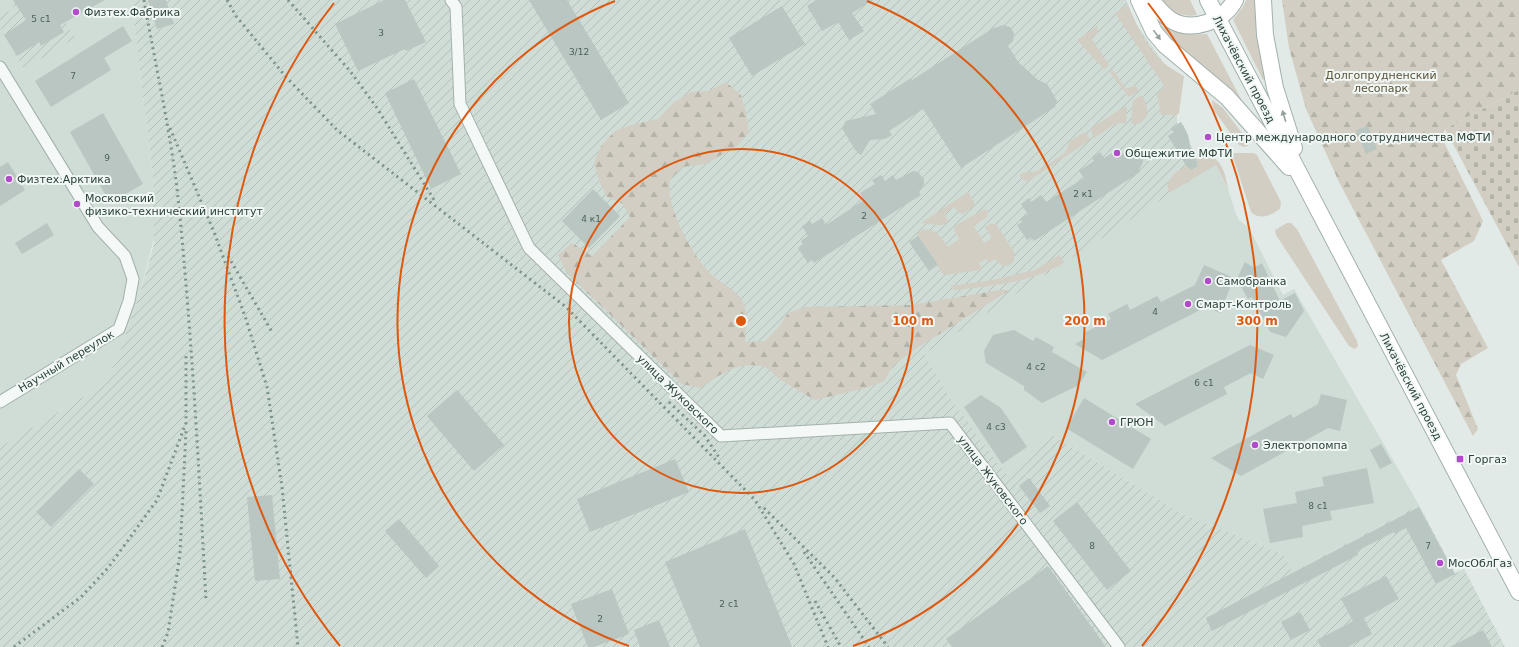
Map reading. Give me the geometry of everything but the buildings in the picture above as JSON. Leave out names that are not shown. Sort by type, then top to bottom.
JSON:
[{"type":"main road","name":"Лихачёвский проезд","points":[[1139,0],[1154,32],[1165,46],[1227,97],[1281,159],[1302,180]]},
{"type":"main road","points":[[1151,0],[1171,20],[1196,25],[1207,23],[1218,18],[1233,5],[1235,0]]},
{"type":"main road","name":"Лихачёвский проезд","points":[[1208,0],[1519,592]]},
{"type":"main road","name":"Лихачёвский проезд","points":[[1263,0],[1266,34],[1275,88],[1296,152],[1302,180]]},
{"type":"street","name":"улица Жуковского","points":[[452,0],[456,7],[460,104],[529,248],[721,436],[950,423],[1119,647]]},
{"type":"street","name":"Научный переулок","points":[[0,67],[98,228],[125,256],[132,279],[129,301],[119,329],[0,402]]},
{"type":"shaded area","name":"Московский физико-технический институт","points":[[0,0],[131,0],[153,175],[155,234],[139,296],[119,353],[105,384],[0,447]]},
{"type":"shaded area","points":[[10,0],[48,0],[57,7],[75,38],[24,69],[0,28],[0,17],[14,8]]},
{"type":"shaded area","points":[[131,0],[1126,0],[1136,24],[1162,61],[1177,109],[1177,124],[1181,122],[1185,128],[1190,146],[1202,173],[924,354],[949,396],[1009,479],[1052,435],[1183,514],[1283,554],[1293,572],[1419,505],[1455,573],[1464,569],[1505,647],[0,647],[0,447],[105,384],[119,353],[139,296],[154,244],[153,175]]},
{"type":"shaded area","points":[[1126,0],[1136,24],[1162,61],[1177,109],[1177,124],[1185,128],[1198,165],[1216,165],[1229,192],[1239,220],[1249,228],[1283,295],[1294,289],[1419,505],[1293,572],[1283,554],[1183,514],[1052,435],[1009,480],[949,396],[923,354],[1051,271]]},
{"type":"green space","points":[[1160,0],[1190,0],[1197,15],[1191,16],[1181,14],[1168,7]]},
{"type":"green space","points":[[1246,0],[1255,0],[1260,54],[1265,79],[1263,80],[1233,20],[1243,7]]},
{"type":"green space","name":"Долгопрудненский лесопарк","points":[[1282,0],[1519,0],[1519,90],[1445,129],[1442,138],[1483,221],[1474,241],[1441,260],[1488,348],[1461,364],[1456,375],[1478,429],[1473,436],[1339,182],[1306,109],[1289,48]]},
{"type":"green space","points":[[1128,5],[1138,27],[1151,48],[1166,65],[1184,76],[1179,113],[1177,115],[1161,115],[1157,94],[1165,87],[1115,13]]},
{"type":"green space","points":[[1158,24],[1170,30],[1182,33],[1207,34],[1242,101],[1168,41]]},
{"type":"green space","points":[[1097,26],[1098,33],[1091,38],[1109,65],[1104,69],[1077,40]]},
{"type":"green space","points":[[1112,69],[1126,89],[1135,85],[1139,91],[1129,97],[1111,74],[1110,71]]},
{"type":"green space","points":[[726,82],[741,95],[749,133],[738,145],[706,164],[682,167],[670,181],[669,191],[676,218],[682,232],[698,258],[713,276],[737,294],[743,302],[746,316],[745,342],[765,341],[778,328],[788,313],[805,307],[912,305],[999,290],[1010,290],[914,350],[893,366],[884,381],[866,388],[815,400],[781,380],[768,369],[757,365],[749,365],[731,369],[701,388],[682,384],[567,273],[558,255],[572,243],[592,256],[630,217],[623,204],[607,197],[599,180],[594,163],[601,146],[615,131],[631,125],[658,119],[673,103],[691,92],[708,91]]},
{"type":"green space","points":[[1519,90],[1519,267],[1445,129]]},
{"type":"green space","points":[[1142,96],[1145,100],[1147,114],[1143,121],[1133,124],[1131,123],[1133,101]]},
{"type":"green space","points":[[1212,100],[1223,108],[1248,141],[1248,146],[1244,147],[1239,145],[1213,109]]},
{"type":"green space","points":[[1127,107],[1126,123],[1115,124],[1094,138],[1090,129],[1122,108]]},
{"type":"green space","points":[[1083,133],[1087,134],[1090,140],[1030,180],[1025,181],[1019,175],[1038,171],[1065,153],[1070,141]]},
{"type":"green space","points":[[1254,153],[1257,155],[1281,202],[1280,209],[1262,217],[1254,215],[1251,212],[1232,154]]},
{"type":"green space","points":[[1209,156],[1218,161],[1221,165],[1229,191],[1216,165],[1169,193],[1167,183],[1175,173],[1186,166],[1190,169],[1195,169],[1198,165],[1196,159]]},
{"type":"green space","points":[[968,192],[974,202],[974,206],[963,214],[954,207],[944,214],[948,220],[946,224],[937,225],[921,223]]},
{"type":"green space","points":[[984,209],[988,211],[987,217],[974,226],[984,243],[992,238],[985,227],[990,224],[996,224],[1014,252],[1014,261],[1007,266],[1004,266],[995,259],[989,263],[986,259],[979,263],[982,268],[981,270],[944,275],[917,237],[918,232],[928,229],[936,232],[948,247],[959,239],[954,230],[955,226]]},
{"type":"green space","points":[[1287,223],[1291,223],[1297,229],[1357,341],[1358,346],[1355,349],[1349,346],[1276,235],[1275,230]]},
{"type":"green space","points":[[1059,255],[1064,263],[1038,275],[996,285],[953,290],[951,286],[993,280],[1035,270]]},
{"type":"railway","points":[[144,0],[168,129],[179,207],[184,256],[198,453],[206,601]]},
{"type":"railway","points":[[227,0],[236,16],[286,77],[337,130],[566,307],[755,500],[794,564],[828,647]]},
{"type":"railway","points":[[288,0],[350,71],[377,108],[436,203]]},
{"type":"railway","points":[[170,128],[214,232],[246,319],[267,387],[282,487],[298,647]]},
{"type":"railway","points":[[228,256],[272,332]]},
{"type":"railway","points":[[14,647],[81,597],[108,568],[157,500],[186,423],[186,353]]},
{"type":"railway","points":[[669,402],[705,436],[720,459]]},
{"type":"railway","points":[[162,647],[168,633],[180,554],[186,431]]},
{"type":"railway","points":[[764,508],[834,577],[888,647]]},
{"type":"railway","points":[[804,552],[869,647]]},
{"type":"railway","points":[[815,601],[841,647]]},
{"type":"place","name":"Физтех.Фабрика","points":[[76,12]]},
{"type":"place","name":"Центр международного сотрудничества МФТИ","points":[[1208,137]]},
{"type":"place","name":"Общежитие МФТИ","points":[[1117,153]]},
{"type":"place","name":"Физтех.Арктика","points":[[9,179]]},
{"type":"place","name":"Московский физико-технический институт","points":[[77,204]]},
{"type":"place","name":"Самобранка","points":[[1208,281]]},
{"type":"place","name":"Смарт-Контроль","points":[[1188,304]]},
{"type":"place","name":"ГРЮН","points":[[1112,422]]},
{"type":"place","name":"Электропомпа","points":[[1255,445]]},
{"type":"place","name":"Горгаз","points":[[1460,459]]},
{"type":"place","name":"МосОблГаз","points":[[1440,563]]}]
